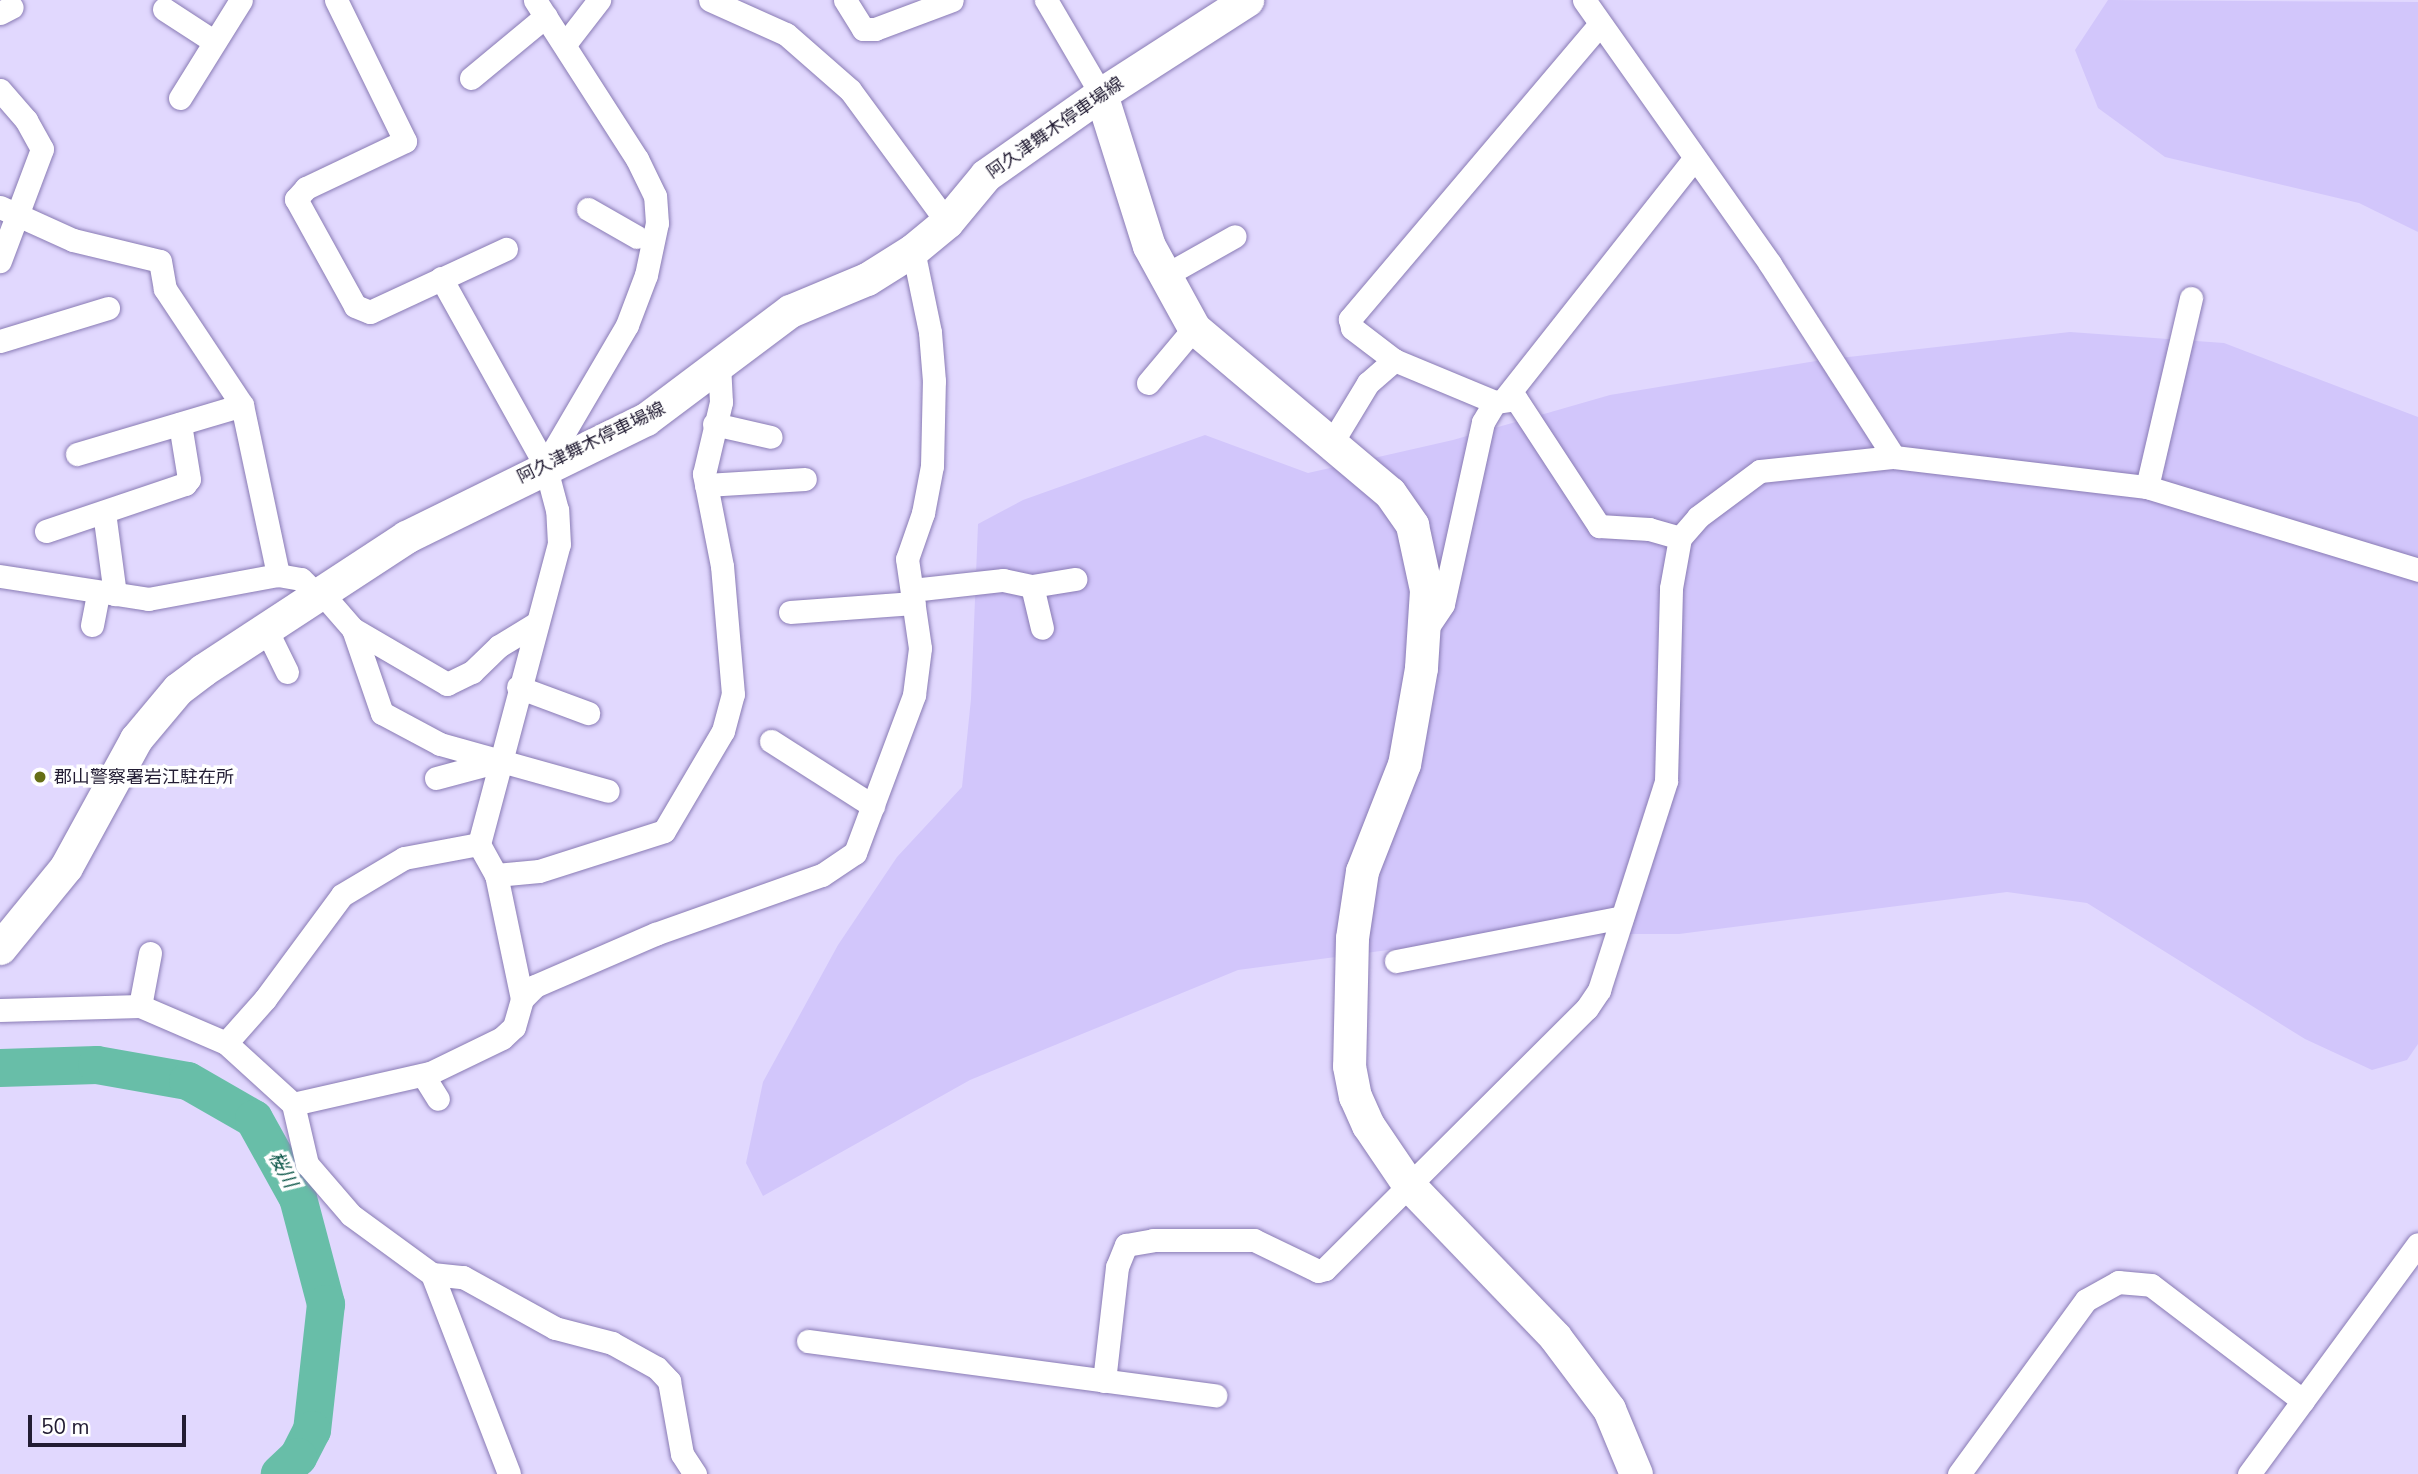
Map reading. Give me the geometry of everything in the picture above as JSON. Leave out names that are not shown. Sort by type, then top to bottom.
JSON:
[{"type":"street","points":[[180,98],[213,41],[241,0]]},
{"type":"street","points":[[336,0],[405,141],[306,188],[296,199],[355,306],[363,312],[506,249]]},
{"type":"street","points":[[565,44],[599,0]]},
{"type":"street","points":[[710,0],[786,34],[850,90],[947,222]]},
{"type":"street","points":[[845,0],[863,29],[875,29],[952,0]]},
{"type":"street","points":[[1046,0],[1101,94],[1149,246],[1194,328],[1390,493],[1412,525],[1426,590],[1423,634],[1404,764],[1362,871],[1352,938],[1349,1066],[1355,1096],[1368,1125],[1408,1184],[1555,1337],[1609,1409],[1636,1474]]},
{"type":"street","name":"阿久津舞木停車場線","points":[[0,948],[59,877],[136,739],[178,689],[317,591],[406,537],[545,465],[646,419],[790,312],[867,279],[913,250],[947,222],[986,175],[1101,94],[1247,0]]},
{"type":"street","points":[[1584,0],[1770,264],[1894,457]]},
{"type":"street","points":[[471,78],[540,8],[637,159],[655,196],[657,223],[646,275],[627,325],[545,465]]},
{"type":"street","points":[[164,9],[213,41]]},
{"type":"street","points":[[1600,24],[1350,319],[1352,328],[1394,360],[1500,399],[1516,398],[1592,521],[1600,526],[1649,529],[1680,538]]},
{"type":"street","points":[[0,90],[26,120],[42,149],[9,210],[0,261]]},
{"type":"street","points":[[1423,634],[1443,604],[1483,422],[1694,159]]},
{"type":"street","points":[[588,209],[637,237]]},
{"type":"street","points":[[9,210],[73,240],[160,261],[165,289],[242,405],[278,575]]},
{"type":"street","points":[[1164,276],[1235,236]]},
{"type":"street","points":[[522,999],[535,986],[655,934],[842,866],[855,853],[914,695],[920,648],[907,559],[923,513],[932,466],[934,381],[930,332],[913,250]]},
{"type":"street","points":[[293,1104],[423,1075],[502,1038],[514,1027],[522,999],[496,875],[479,844],[518,687],[559,544],[557,510],[545,465],[442,278]]},
{"type":"street","points":[[2147,487],[2191,298]]},
{"type":"street","points":[[0,341],[108,308]]},
{"type":"street","points":[[1148,383],[1194,328]]},
{"type":"street","points":[[1331,444],[1368,383],[1394,360]]},
{"type":"street","points":[[496,875],[540,871],[664,831],[706,766],[732,710],[733,694],[722,566],[704,474],[721,402],[719,366]]},
{"type":"street","points":[[76,454],[242,405]]},
{"type":"street","points":[[46,531],[189,479],[180,424]]},
{"type":"street","points":[[714,424],[771,437]]},
{"type":"street","points":[[1104,1381],[1117,1267],[1126,1245],[1153,1240],[1254,1240],[1318,1271],[1325,1269],[1587,1008],[1599,990],[1666,781],[1670,599],[1680,538],[1698,517],[1760,471],[1894,457],[2147,487],[2418,569]]},
{"type":"street","points":[[706,485],[805,479]]},
{"type":"street","points":[[92,625],[106,594],[104,512]]},
{"type":"street","points":[[1,579],[148,598],[278,575],[301,579],[317,591],[353,629],[447,684],[472,672],[499,646],[537,623]]},
{"type":"street","points":[[790,612],[913,597],[1003,580],[1032,586],[1075,579]]},
{"type":"street","points":[[1032,586],[1042,628]]},
{"type":"street","points":[[265,627],[287,673]]},
{"type":"street","points":[[353,629],[382,713],[440,744],[608,791]]},
{"type":"street","points":[[518,687],[588,713]]},
{"type":"street","points":[[771,741],[873,806]]},
{"type":"street","points":[[436,778],[499,761]]},
{"type":"street","points":[[226,1043],[265,999],[342,895],[404,858],[479,844]]},
{"type":"street","points":[[1396,961],[1622,917]]},
{"type":"street","points":[[140,1006],[150,953]]},
{"type":"street","points":[[0,1010],[140,1006],[226,1043],[293,1104],[307,1164],[331,1196],[432,1274],[509,1474]]},
{"type":"street","points":[[423,1075],[438,1099]]},
{"type":"street","points":[[2249,1474],[2418,1244]]},
{"type":"street","points":[[432,1274],[463,1277],[555,1328],[612,1343],[657,1368],[669,1381],[682,1454],[695,1474]]},
{"type":"street","points":[[1959,1474],[2086,1300],[2118,1282],[2140,1281],[2151,1286],[2303,1401]]},
{"type":"street","points":[[808,1341],[1215,1395]]},
{"type":"shaded area","points":[[2108,0],[2418,2],[2418,232],[2359,203],[2165,157],[2098,108],[2075,50]]},
{"type":"shaded area","points":[[2070,332],[2224,343],[2418,417],[2418,1044],[2407,1060],[2372,1070],[2305,1039],[2087,903],[2007,892],[1679,934],[1508,934],[1238,970],[970,1080],[763,1196],[746,1163],[763,1082],[838,945],[897,857],[962,787],[971,699],[978,524],[1023,500],[1205,435],[1308,473],[1453,440],[1610,395],[1822,360]]},
{"type":"waterway","name":"桜川","points":[[0,1068],[97,1065],[188,1081],[254,1119],[298,1198],[326,1304],[312,1430],[298,1457],[280,1474]]},
{"type":"place","name":"郡山警察署岩江駐在所","points":[[40,777]]}]
